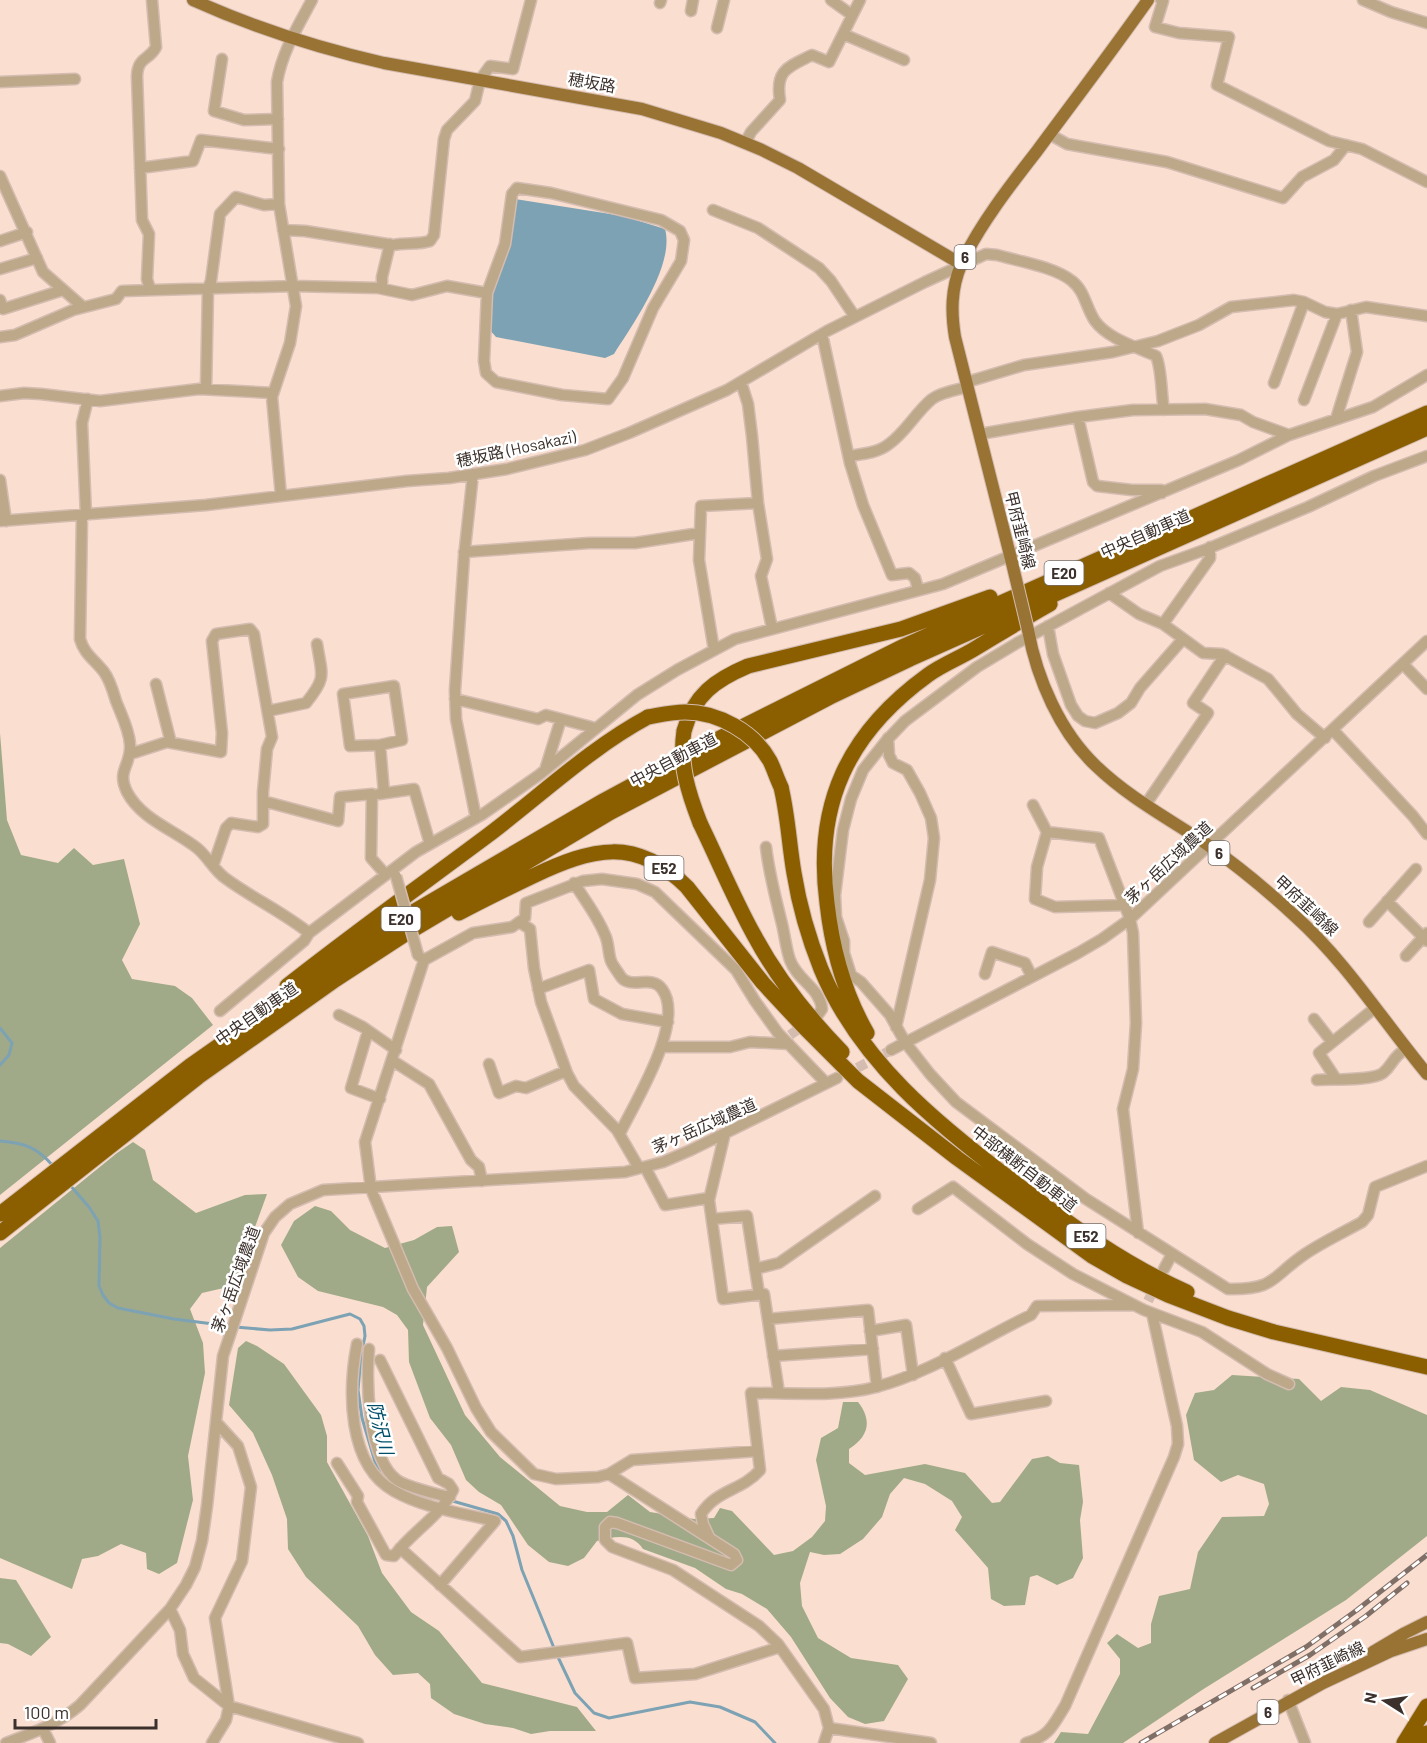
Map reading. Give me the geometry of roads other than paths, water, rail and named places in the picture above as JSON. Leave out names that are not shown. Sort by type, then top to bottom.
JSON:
[{"type":"highway","name":"中央自動車道","points":[[0,1233],[120,1130],[190,1066],[396,922],[603,801],[823,686],[976,613],[1427,413]]},
{"type":"highway","name":"中央自動車道","points":[[0,1214],[335,980],[404,935],[601,818],[713,758],[910,659],[1167,542],[1427,428]]},
{"type":"highway","points":[[892,1077],[855,1012],[840,970],[829,926],[824,880],[826,831],[835,789],[849,759],[868,729],[901,696],[930,674],[975,649],[1006,628],[1167,542]]},
{"type":"highway","points":[[917,1126],[807,1013],[776,972],[753,935],[691,799],[682,763],[687,720],[706,690],[729,674],[748,666],[901,630],[1114,551]]},
{"type":"highway","name":"E52","points":[[190,1066],[355,932],[487,836],[612,739],[648,717],[687,712],[725,721],[744,732],[770,761],[781,787],[788,816],[794,874],[821,969],[844,1015],[868,1051],[892,1077]]},
{"type":"highway","name":"E52","points":[[335,980],[498,893],[570,859],[594,853],[620,851],[641,856],[655,861],[673,873],[687,887],[763,983],[803,1026],[858,1081],[917,1126]]},
{"type":"highway","name":"中部横断自動車道","points":[[892,1077],[928,1114],[959,1140],[1095,1242],[1130,1264],[1172,1286],[1231,1311],[1312,1340]]},
{"type":"highway","name":"中部横断自動車道","points":[[917,1126],[1059,1233],[1126,1276],[1228,1318],[1274,1332],[1427,1367]]},
{"type":"highway","points":[[1404,1743],[1427,1706]]},
{"type":"highway","points":[[1419,1743],[1427,1733]]},
{"type":"main road","name":"穂坂路","points":[[193,0],[291,39],[384,63],[642,109],[683,120],[745,143],[798,168],[961,264]]},
{"type":"main road","name":"甲府韮崎線","points":[[1148,0],[1108,57],[1007,190],[961,264],[953,297],[952,316],[967,385],[1029,633],[1051,701],[1068,732],[1095,766],[1263,886],[1329,948],[1427,1074]]},
{"type":"main road","points":[[1323,1683],[1427,1622]]},
{"type":"main road","name":"甲府韮崎線","points":[[1215,1743],[1288,1700],[1323,1683],[1391,1651],[1424,1642]]},
{"type":"street","points":[[150,290],[147,279],[150,242],[142,220],[136,76],[137,66],[143,58],[153,53],[156,47],[152,0]]},
{"type":"street","points":[[281,496],[272,398],[290,343],[296,306],[279,204],[277,82],[291,39],[312,0]]},
{"type":"street","points":[[284,230],[390,244],[430,241],[434,235],[444,139],[447,130],[475,101],[480,80],[490,66],[513,69],[531,0]]},
{"type":"street","points":[[717,28],[724,0]]},
{"type":"street","points":[[831,0],[852,15]]},
{"type":"street","points":[[745,143],[751,132],[780,100],[778,85],[787,67],[812,55],[829,62],[860,0]]},
{"type":"street","points":[[1161,0],[1155,27],[1179,33],[1229,38],[1217,85],[1329,141],[1362,149],[1427,182]]},
{"type":"street","points":[[1363,0],[1391,12],[1427,23]]},
{"type":"street","points":[[843,34],[904,60]]},
{"type":"street","points":[[222,59],[214,111],[244,120],[278,119]]},
{"type":"street","points":[[0,82],[75,79]]},
{"type":"street","points":[[1049,134],[1067,144],[1167,162],[1283,198],[1302,177],[1334,159],[1346,145]]},
{"type":"street","points":[[140,168],[193,161],[201,140],[279,149]]},
{"type":"street","points":[[0,177],[27,232],[43,272],[83,307]]},
{"type":"street","points":[[517,188],[552,193],[661,219],[680,231],[684,240],[681,261],[653,308],[623,378],[608,399],[562,395],[496,382],[486,373],[484,361],[487,293],[505,244],[512,194],[517,188]]},
{"type":"street","points":[[206,389],[208,288],[220,214],[236,197],[264,205],[279,204]]},
{"type":"street","points":[[713,210],[758,228],[819,268],[831,281],[855,317]]},
{"type":"street","points":[[0,241],[27,232]]},
{"type":"street","points":[[382,288],[383,270],[390,244]]},
{"type":"street","name":"穂坂路 (Hosakazi)","points":[[3,521],[281,496],[473,474],[507,469],[585,450],[629,433],[741,382],[822,334],[961,264],[986,254],[1061,273],[1077,286],[1094,319],[1101,327],[1112,335],[1156,356],[1159,363],[1160,393],[1164,410]]},
{"type":"street","points":[[0,269],[37,258]]},
{"type":"street","points":[[0,337],[15,335],[83,307],[116,298],[122,291],[293,286],[382,288],[412,295],[447,286],[487,293]]},
{"type":"street","points":[[0,300],[3,309],[63,290]]},
{"type":"street","points":[[849,456],[873,452],[888,446],[932,400],[940,395],[1024,365],[1113,352],[1158,341],[1199,325],[1231,308],[1294,300],[1336,314],[1365,307],[1427,316]]},
{"type":"street","points":[[1274,383],[1304,302]]},
{"type":"street","points":[[1336,419],[1357,352],[1351,310]]},
{"type":"street","points":[[1304,400],[1336,314]]},
{"type":"street","points":[[822,334],[849,456],[863,505],[892,575],[909,573],[915,578],[918,589]]},
{"type":"street","points":[[220,1011],[304,940],[309,933],[430,844],[476,818],[544,771],[637,695],[714,650],[735,639],[943,584],[1011,559],[1239,460],[1289,435],[1373,406],[1427,375]]},
{"type":"street","points":[[741,382],[748,404],[758,503],[767,559],[761,576],[772,628]]},
{"type":"street","points":[[0,396],[24,393],[88,399],[116,399],[206,389],[273,393]]},
{"type":"street","points":[[88,399],[82,423],[84,515],[80,639],[83,648],[109,680],[126,726],[130,754],[122,773],[128,793],[136,804],[168,831],[197,848],[225,878],[293,920],[309,933]]},
{"type":"street","points":[[980,434],[1133,410],[1205,409],[1241,415],[1289,435]]},
{"type":"street","points":[[1078,417],[1093,482],[1097,486],[1132,490],[1161,490],[1162,493]]},
{"type":"street","points":[[1427,456],[1374,476],[1308,507],[1160,566],[1048,626],[1029,633],[977,667],[905,721],[888,738],[863,770],[851,799],[843,830],[835,895],[836,917],[851,975],[861,982],[890,1015],[905,1042],[956,1102],[1086,1199],[1228,1288],[1249,1289],[1269,1283],[1305,1254],[1362,1222],[1368,1215],[1375,1187],[1427,1166]]},
{"type":"street","points":[[473,474],[464,552],[455,699],[456,719],[476,818]]},
{"type":"street","points":[[0,480],[3,521]]},
{"type":"street","points":[[714,650],[699,560],[701,506],[758,503]]},
{"type":"street","points":[[464,552],[589,543],[635,543],[700,532]]},
{"type":"street","points":[[1163,624],[1210,558],[1210,547]]},
{"type":"street","points":[[1109,593],[1139,614],[1163,624],[1203,653],[1225,655],[1268,679],[1297,714],[1329,734],[1413,816],[1427,834]]},
{"type":"street","points":[[1048,626],[1053,654],[1071,705],[1085,721],[1095,723],[1118,713],[1131,703],[1140,688],[1183,639]]},
{"type":"street","points":[[130,754],[167,742],[221,752],[222,733],[212,648],[216,634],[250,629],[254,634],[272,737],[267,749],[263,824],[258,828],[231,823],[226,828],[213,866]]},
{"type":"street","name":"茅ヶ岳広域農道","points":[[891,1050],[1102,939],[1130,919],[1427,641]]},
{"type":"street","points":[[268,711],[306,703],[319,687],[322,679],[317,644]]},
{"type":"street","points":[[1146,804],[1208,712],[1193,703],[1225,655]]},
{"type":"street","points":[[1403,664],[1427,688]]},
{"type":"street","points":[[156,684],[171,743]]},
{"type":"street","points":[[394,686],[402,740],[380,745],[350,746],[344,694],[394,686]]},
{"type":"street","points":[[455,699],[538,719],[546,715],[595,728]]},
{"type":"street","points":[[1060,717],[1075,711]]},
{"type":"street","points":[[544,771],[561,719]]},
{"type":"street","points":[[888,738],[889,755],[893,763],[908,770],[932,818],[934,838],[930,880],[896,1027]]},
{"type":"street","points":[[380,745],[384,793]]},
{"type":"street","points":[[263,801],[338,821],[340,797],[414,789],[430,844]]},
{"type":"street","points":[[372,794],[371,858],[392,873],[421,957],[394,1056],[365,1142],[371,1189],[413,1289],[447,1348],[476,1408],[491,1432],[534,1474],[556,1479],[598,1477],[609,1474],[632,1460],[758,1451]]},
{"type":"street","points":[[1033,805],[1047,832],[1037,867],[1035,899],[1055,908],[1125,905]]},
{"type":"street","points":[[1047,832],[1099,838],[1130,919],[1133,933],[1136,1023],[1134,1069],[1123,1109],[1138,1233]]},
{"type":"street","points":[[766,847],[791,961],[798,976],[812,987],[821,1000],[822,1009],[817,1016]]},
{"type":"street","points":[[1369,922],[1416,869]]},
{"type":"street","points":[[421,957],[473,933],[512,927],[525,918],[526,903],[574,884],[602,879],[637,884],[655,892],[736,970],[755,1002],[826,1083]]},
{"type":"street","points":[[574,884],[604,931],[608,941],[610,961],[623,980],[632,983],[652,981],[664,990],[667,1000],[668,1022],[662,1047],[620,1133]]},
{"type":"street","points":[[1387,901],[1426,937],[1406,956]]},
{"type":"street","points":[[519,922],[530,929],[541,1002],[566,1071],[574,1086],[620,1133],[665,1204],[709,1198]]},
{"type":"street","points":[[985,974],[992,952],[1025,963],[1032,977]]},
{"type":"street","points":[[538,989],[589,970],[594,999],[622,1014],[668,1022]]},
{"type":"street","points":[[1336,1079],[1319,1053],[1375,1008]]},
{"type":"street","points":[[339,1015],[368,1031],[394,1056],[429,1084],[471,1160],[479,1167],[482,1181]]},
{"type":"street","points":[[1314,1019],[1332,1042]]},
{"type":"street","points":[[368,1031],[351,1088],[380,1099]]},
{"type":"street","points":[[662,1047],[730,1047],[750,1042],[788,1040]]},
{"type":"street","points":[[1317,1080],[1368,1077],[1383,1073],[1396,1054],[1406,1049]]},
{"type":"street","points":[[489,1064],[499,1093],[516,1086],[526,1088],[566,1071]]},
{"type":"street","name":"茅ヶ岳広域農道","points":[[6,1743],[43,1730],[80,1705],[170,1609],[186,1585],[195,1567],[202,1540],[223,1356],[264,1233],[284,1209],[310,1194],[332,1189],[371,1189],[610,1174],[642,1167],[663,1162],[691,1150],[837,1078]]},
{"type":"street","points":[[725,1133],[709,1198],[723,1299],[764,1294],[779,1393]]},
{"type":"street","points":[[918,1209],[953,1187],[1027,1244],[1064,1268],[1144,1308],[1202,1332],[1267,1374],[1289,1383]]},
{"type":"street","points":[[755,1269],[779,1263],[875,1196]]},
{"type":"street","points":[[712,1219],[747,1216],[759,1294]]},
{"type":"street","points":[[1164,1269],[1172,1254]]},
{"type":"street","points":[[710,1539],[701,1514],[709,1502],[752,1480],[760,1470],[751,1393],[843,1392],[877,1387],[913,1375],[1031,1315],[1037,1306],[1144,1308]]},
{"type":"street","points":[[1026,1743],[1040,1739],[1049,1732],[1065,1706],[1178,1444],[1177,1426],[1144,1308]]},
{"type":"street","points":[[768,1319],[868,1310],[877,1387]]},
{"type":"street","points":[[870,1331],[906,1325],[913,1375]]},
{"type":"street","points":[[357,1344],[352,1369],[351,1394],[354,1421],[359,1444],[372,1471],[392,1490],[409,1499],[445,1502]]},
{"type":"street","points":[[369,1349],[371,1421],[381,1461],[397,1480],[495,1521],[440,1585]]},
{"type":"street","points":[[773,1356],[873,1349]]},
{"type":"street","points":[[945,1358],[971,1414],[1046,1401]]},
{"type":"street","points":[[338,1463],[358,1496],[357,1502],[386,1555],[394,1556],[445,1502],[453,1490],[449,1484],[438,1478],[380,1360]]},
{"type":"street","points":[[213,1743],[226,1720],[229,1706],[215,1618],[242,1561],[251,1487],[238,1446],[217,1423]]},
{"type":"street","points":[[609,1474],[734,1554],[737,1560],[731,1565],[617,1523],[610,1522],[605,1527],[605,1540],[612,1546],[673,1570],[759,1626],[780,1647],[824,1709],[829,1728],[824,1743]]},
{"type":"street","points":[[400,1548],[520,1657],[627,1643],[635,1678],[694,1674],[780,1647]]},
{"type":"street","points":[[170,1609],[180,1630],[183,1654],[194,1678],[229,1706],[358,1743]]},
{"type":"street","points":[[1288,1700],[1305,1743]]},
{"type":"street","points":[[829,1728],[931,1743]]},
{"type":"street","points":[[43,1730],[50,1743]]},
{"type":"water","points":[[515,199],[623,216],[665,229],[664,260],[658,276],[641,311],[614,354],[605,358],[496,337],[488,328],[492,294]]},
{"type":"waterway","name":"防沢川","points":[[0,1028],[12,1043],[9,1055],[0,1065]]},
{"type":"waterway","name":"防沢川","points":[[0,1141],[30,1147],[53,1166]]},
{"type":"waterway","name":"防沢川","points":[[69,1184],[98,1221],[99,1286],[109,1303],[118,1308],[174,1319],[229,1326]]},
{"type":"waterway","name":"防沢川","points":[[235,1327],[292,1329],[350,1314],[360,1319],[364,1326],[365,1336],[358,1390],[362,1418],[376,1465],[392,1483]]},
{"type":"waterway","name":"防沢川","points":[[449,1500],[498,1514],[506,1521],[513,1536],[522,1570],[554,1648]]},
{"type":"waterway","name":"防沢川","points":[[557,1655],[575,1693],[594,1713],[609,1718],[690,1702],[720,1707],[755,1722],[775,1743]]},
{"type":"tunnel","points":[[790,1035],[807,1023]]},
{"type":"tunnel","points":[[844,1075],[891,1050]]},
{"type":"tunnel","points":[[1148,1301],[1157,1283]]},
{"type":"railway","points":[[1141,1743],[1306,1647],[1427,1555]]},
{"type":"railway","points":[[1253,1688],[1310,1655],[1366,1616],[1407,1583]]}]
